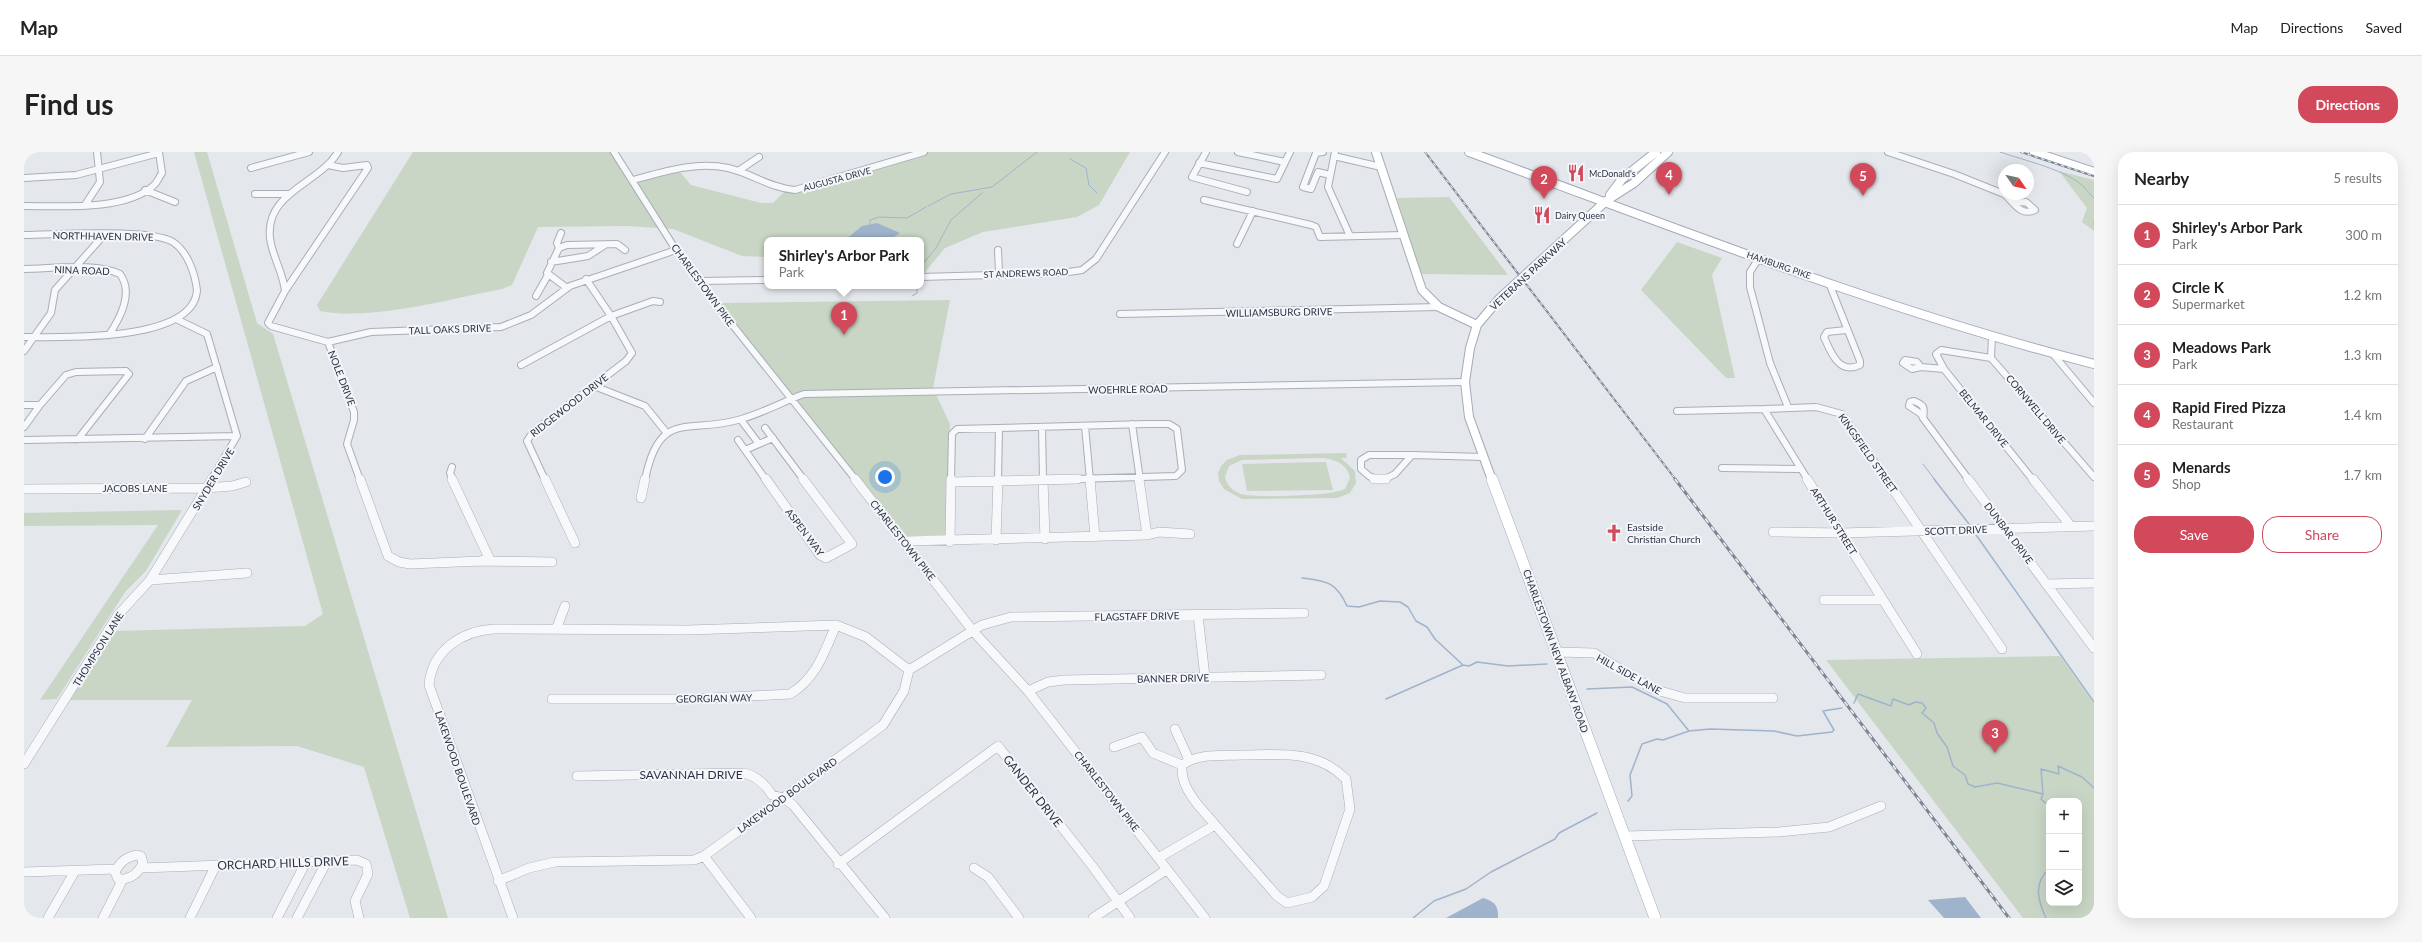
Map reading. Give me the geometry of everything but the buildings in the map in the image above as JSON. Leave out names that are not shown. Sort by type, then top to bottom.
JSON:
[{"type":"main road","points":[[1376,152],[1422,290],[1439,307],[1477,325]]},
{"type":"main road","name":"HAMBURG PIKE","points":[[1469,152],[1829,283],[1992,336],[2053,354],[2094,364]]},
{"type":"main road","name":"VETERANS PARKWAY","points":[[1606,202],[1622,179],[1656,152]]},
{"type":"main road","name":"VETERANS PARKWAY","points":[[1465,382],[1477,325],[1498,298],[1606,202],[1634,183],[1668,152]]},
{"type":"main road","points":[[2034,152],[2094,172]]},
{"type":"main road","name":"CHARLESTOWN NEW ALBANY ROAD","points":[[1465,382],[1469,417],[1655,918]]},
{"type":"street","points":[[85,205],[100,182],[100,169],[97,152]]},
{"type":"street","points":[[251,168],[309,152]]},
{"type":"street","points":[[285,291],[269,231],[277,206],[289,194],[328,165],[338,156],[338,152]]},
{"type":"street","name":"CHARLESTOWN PIKE","points":[[614,152],[676,250],[749,346],[905,541],[973,631],[1028,691],[1160,857],[1166,870],[1206,918]]},
{"type":"street","name":"AUGUSTA DRIVE","points":[[633,180],[698,166],[720,166],[738,171],[771,186],[795,190],[924,152]]},
{"type":"street","name":"ST ANDREWS ROAD","points":[[924,277],[1000,273],[1062,273],[1082,270],[1092,264],[1165,152]]},
{"type":"street","points":[[1206,152],[1192,176],[1194,179],[1247,192]]},
{"type":"street","points":[[1238,152],[1285,162]]},
{"type":"street","points":[[1199,163],[1277,179],[1290,152]]},
{"type":"street","points":[[1323,152],[1316,153],[1303,187],[1311,188],[1318,172],[1330,174]]},
{"type":"street","points":[[1888,152],[1998,191]]},
{"type":"street","points":[[1896,152],[1985,182],[1998,190]]},
{"type":"street","points":[[24,178],[70,176],[159,153],[163,169],[161,177],[145,190],[116,202],[85,205],[24,206]]},
{"type":"street","points":[[1350,236],[1328,187],[1335,154],[1381,167]]},
{"type":"street","points":[[738,171],[759,156]]},
{"type":"street","name":"NOLE DRIVE","points":[[328,165],[337,169],[360,165],[367,165],[368,168],[285,291],[268,323],[271,326],[328,342],[354,412],[354,420],[346,444],[388,556],[399,562],[410,564],[482,561],[552,562]]},
{"type":"street","points":[[145,190],[175,202]]},
{"type":"street","points":[[255,194],[289,194]]},
{"type":"street","points":[[1204,200],[1314,225],[1320,237],[1403,235]]},
{"type":"street","points":[[2010,200],[2019,210],[2034,211],[2034,207],[2021,200]]},
{"type":"street","points":[[2013,203],[2025,202]]},
{"type":"street","points":[[1237,244],[1253,211]]},
{"type":"street","points":[[559,248],[557,242],[561,233]]},
{"type":"street","name":"NORTHHAVEN DRIVE","points":[[24,235],[154,236],[173,241],[189,258],[197,288],[196,296],[188,308],[176,319],[145,331],[109,335],[24,337]]},
{"type":"street","points":[[24,351],[51,313],[53,293],[104,235]]},
{"type":"street","points":[[536,296],[548,275],[547,271],[559,248],[567,245],[617,244],[625,250]]},
{"type":"street","points":[[551,262],[589,256],[595,254],[605,245]]},
{"type":"street","name":"TALL OAKS DRIVE","points":[[328,342],[351,335],[371,332],[502,327],[531,315],[567,288],[586,279],[676,250]]},
{"type":"street","points":[[998,250],[1000,273]]},
{"type":"street","points":[[1677,411],[1788,408],[1777,388],[1770,368],[1751,292],[1749,277],[1750,271],[1759,258]]},
{"type":"street","name":"NINA ROAD","points":[[24,269],[105,269],[121,275],[126,305],[109,335]]},
{"type":"street","points":[[548,275],[567,288]]},
{"type":"street","name":"RIDGEWOOD DRIVE","points":[[576,543],[527,441],[533,432],[626,361],[632,353],[611,316],[586,279]]},
{"type":"street","points":[[700,281],[764,280]]},
{"type":"street","points":[[1829,283],[1846,330],[1860,362],[1860,365],[1855,368],[1847,368],[1836,362],[1824,337],[1827,332],[1846,330]]},
{"type":"street","points":[[521,364],[525,360],[563,343],[611,316],[653,301],[660,302]]},
{"type":"street","name":"WILLIAMSBURG DRIVE","points":[[1120,314],[1439,307]]},
{"type":"street","name":"SNYDER DRIVE","points":[[150,580],[207,488],[237,436],[207,334],[176,319]]},
{"type":"street","points":[[1991,358],[1992,336]]},
{"type":"street","name":"BELMAR DRIVE","points":[[1991,358],[1941,350],[1936,354],[1936,358],[1944,369],[2071,526]]},
{"type":"street","points":[[2053,354],[2094,404]]},
{"type":"street","name":"CORNWELL DRIVE","points":[[1991,358],[2094,477]]},
{"type":"street","points":[[145,439],[186,382],[192,377],[217,367]]},
{"type":"street","points":[[1921,367],[1944,369]]},
{"type":"street","points":[[24,427],[62,379],[76,372],[126,371],[129,374],[78,440]]},
{"type":"street","name":"WOEHRLE ROAD","points":[[666,432],[695,424],[727,423],[742,419],[804,394],[1465,382]]},
{"type":"street","points":[[594,386],[645,406],[666,432],[652,450],[641,498]]},
{"type":"street","points":[[24,405],[40,405]]},
{"type":"street","name":"KINGSFIELD STREET","points":[[1788,408],[1837,410],[1842,414],[2002,649]]},
{"type":"street","name":"ARTHUR STREET","points":[[1764,409],[1917,654]]},
{"type":"street","name":"DUNBAR DRIVE","points":[[1923,418],[2093,646]]},
{"type":"street","points":[[742,419],[760,443]]},
{"type":"street","points":[[950,542],[952,434],[954,431],[960,429],[1132,424],[1169,424],[1176,428],[1182,470],[1176,476],[952,482]]},
{"type":"street","points":[[1132,424],[1147,535]]},
{"type":"street","points":[[1085,426],[1095,537]]},
{"type":"street","points":[[1042,427],[1046,539]]},
{"type":"street","name":"ASPEN WAY","points":[[738,440],[823,558],[826,558],[852,544],[765,428]]},
{"type":"street","points":[[996,540],[999,428]]},
{"type":"street","points":[[24,440],[145,439],[237,436]]},
{"type":"street","points":[[745,450],[773,438]]},
{"type":"street","points":[[1412,455],[1391,479],[1373,478],[1366,475],[1359,465],[1364,456],[1369,455],[1412,455],[1484,457]]},
{"type":"street","points":[[452,466],[450,473],[484,550],[490,558],[482,561]]},
{"type":"street","points":[[1722,468],[1801,469]]},
{"type":"street","name":"JACOBS LANE","points":[[24,489],[207,488],[232,486],[246,482]]},
{"type":"street","name":"SCOTT DRIVE","points":[[1773,532],[1841,533],[2094,526]]},
{"type":"street","points":[[905,541],[950,542],[1046,539],[1147,535],[1159,532],[1190,534]]},
{"type":"street","points":[[150,580],[247,573]]},
{"type":"street","name":"THOMPSON LANE","points":[[24,764],[118,615],[150,580]]},
{"type":"street","points":[[2046,584],[2094,583]]},
{"type":"street","points":[[1824,600],[1882,600]]},
{"type":"street","points":[[557,627],[565,606]]},
{"type":"street","name":"FLAGSTAFF DRIVE","points":[[973,631],[989,622],[1011,618],[1304,613]]},
{"type":"street","points":[[1198,615],[1205,677]]},
{"type":"street","name":"LAKEWOOD BOULEVARD","points":[[836,625],[851,627],[866,634],[889,656],[909,670],[904,690],[883,725],[704,856],[694,860],[555,862],[529,868],[498,881],[429,685],[429,673],[441,654],[469,634],[498,629],[557,627],[641,630],[836,625]]},
{"type":"street","name":"GEORGIAN WAY","points":[[552,699],[692,698],[790,694],[799,690],[806,683],[825,651],[836,625]]},
{"type":"street","points":[[909,670],[973,631]]},
{"type":"street","name":"HILL SIDE LANE","points":[[1557,652],[1594,654],[1605,658],[1653,689],[1671,696],[1685,698],[1773,698]]},
{"type":"street","name":"BANNER DRIVE","points":[[1028,691],[1048,682],[1064,680],[1321,675]]},
{"type":"street","points":[[1175,729],[1186,763]]},
{"type":"street","points":[[1114,747],[1142,737],[1148,750],[1152,753],[1186,763]]},
{"type":"street","name":"GANDER DRIVE","points":[[838,864],[998,746],[1130,918]]},
{"type":"street","points":[[1252,755],[1306,756],[1321,759],[1346,779],[1350,809],[1324,886],[1312,897],[1287,903],[1277,896],[1214,825],[1188,792],[1180,774],[1186,763],[1199,757],[1252,755]]},
{"type":"street","name":"SAVANNAH DRIVE","points":[[577,776],[744,773],[753,775],[766,786],[772,795],[783,798],[793,805],[838,864],[885,918]]},
{"type":"street","points":[[1624,836],[1779,832],[1829,827],[1881,806]]},
{"type":"street","points":[[1160,857],[1214,825]]},
{"type":"street","points":[[136,855],[143,859],[142,868],[133,876],[123,879],[115,876],[116,869],[126,859],[136,855]]},
{"type":"street","points":[[704,856],[751,918]]},
{"type":"street","name":"ORCHARD HILLS DRIVE","points":[[142,868],[357,860],[366,864],[368,874],[355,901],[359,918]]},
{"type":"street","points":[[297,918],[327,861]]},
{"type":"street","points":[[277,918],[306,862]]},
{"type":"street","points":[[190,918],[216,865]]},
{"type":"street","points":[[974,868],[988,877],[1018,918]]},
{"type":"street","points":[[24,872],[116,869]]},
{"type":"street","points":[[1093,918],[1166,870]]},
{"type":"street","points":[[48,918],[75,871]]},
{"type":"street","points":[[104,918],[123,879]]},
{"type":"street","points":[[498,881],[513,918]]},
{"type":"green space","points":[[194,152],[207,152],[257,323],[273,334],[448,918],[410,918],[364,767],[297,746],[166,747],[192,700],[70,700],[115,631],[305,626],[323,614]]},
{"type":"green space","points":[[413,152],[611,152],[629,183],[680,172],[691,185],[761,203],[773,203],[784,192],[795,192],[930,152],[1130,152],[1099,205],[1077,217],[983,232],[945,248],[925,272],[924,237],[764,237],[764,257],[742,256],[673,229],[627,226],[538,227],[512,285],[502,289],[411,308],[363,313],[320,311],[317,305]]},
{"type":"green space","points":[[2059,171],[2094,180],[2094,231],[2082,222],[2087,208]]},
{"type":"green space","points":[[1449,197],[1508,275],[1421,274],[1397,198]]},
{"type":"green space","points":[[1677,242],[1722,258],[1712,275],[1735,378],[1726,378],[1641,290]]},
{"type":"green space","points":[[950,300],[933,388],[950,424],[948,546],[912,544],[720,303]]},
{"type":"green space","points":[[1346,453],[1347,458],[1341,458],[1355,471],[1356,483],[1350,493],[1337,498],[1242,499],[1224,489],[1219,481],[1218,473],[1221,466],[1227,460],[1240,455]],"holes":[[[1320,458],[1335,461],[1346,469],[1350,478],[1345,489],[1311,495],[1249,495],[1241,494],[1233,490],[1227,483],[1225,477],[1229,466],[1242,460]]]},
{"type":"green space","points":[[1326,462],[1333,490],[1247,491],[1242,464]]},
{"type":"green space","points":[[182,510],[146,571],[125,592],[57,699],[40,700],[158,525],[24,526],[24,513]]},
{"type":"green space","points":[[2060,656],[2094,704],[2094,918],[2023,918],[1826,660]]},
{"type":"water","points":[[877,223],[900,233],[894,237],[849,237],[862,226]]},
{"type":"water","points":[[1965,897],[1981,918],[1944,918],[1928,900]]},
{"type":"water","points":[[1483,898],[1493,902],[1497,907],[1498,918],[1446,918]]},
{"type":"waterway","points":[[928,206],[951,194],[992,187],[1037,152]]},
{"type":"waterway","points":[[2000,152],[2067,175],[2084,187],[2094,198]]},
{"type":"waterway","points":[[1070,159],[1086,168],[1089,185],[1097,193]]},
{"type":"waterway","points":[[924,262],[936,248],[951,220],[982,193]]},
{"type":"waterway","points":[[870,224],[870,220],[879,217],[907,218],[926,207]]},
{"type":"waterway","points":[[912,296],[917,293],[917,289]]},
{"type":"waterway","points":[[1923,464],[1935,480]]},
{"type":"waterway","points":[[1934,479],[1969,524]]},
{"type":"waterway","points":[[1974,532],[2094,702]]},
{"type":"waterway","points":[[1302,578],[1318,580],[1335,587],[1347,606],[1359,607],[1380,601],[1400,602],[1408,607],[1416,621],[1427,627],[1435,639],[1463,665]]},
{"type":"waterway","points":[[1463,665],[1469,666],[1477,662],[1508,666],[1547,664]]},
{"type":"waterway","points":[[1386,699],[1463,665]]},
{"type":"waterway","points":[[1587,689],[1632,687],[1667,704],[1689,731]]},
{"type":"waterway","points":[[1854,703],[1858,694],[1891,706],[1893,699],[1909,705],[1915,702],[1922,703],[1926,708],[1922,713],[1934,723],[1937,733],[1947,747],[1953,766],[1965,775],[1968,784],[1975,787],[1997,783],[2043,794]]},
{"type":"waterway","points":[[1689,731],[1710,729],[1774,731],[1797,736],[1832,732],[1834,730],[1823,711],[1842,708]]},
{"type":"waterway","points":[[1628,801],[1632,796],[1630,775],[1642,744],[1657,739],[1663,740],[1689,731]]},
{"type":"waterway","points":[[2043,794],[2041,769],[2059,774],[2058,766],[2082,777],[2094,788]]},
{"type":"waterway","points":[[2043,794],[2041,799],[2046,803]]},
{"type":"waterway","points":[[1413,918],[1434,901],[1466,889],[1491,872],[1555,839],[1559,833],[1597,813]]},
{"type":"waterway","points":[[2046,918],[2038,892],[2041,880],[2048,870]]},
{"type":"railway","points":[[1425,152],[1676,480]]},
{"type":"railway","points":[[2021,152],[2094,176]]},
{"type":"railway","points":[[1675,479],[2009,918]]},
{"type":"place","name":"McDonald's","points":[[1576,173]]},
{"type":"place","name":"Rapid Fired Pizza","points":[[1669,195]]},
{"type":"place","name":"Menards","points":[[1863,196]]},
{"type":"place","name":"Circle K","points":[[1544,199]]},
{"type":"place","name":"Dairy Queen","points":[[1542,215]]},
{"type":"place","name":"Shirley's Arbor Park","points":[[844,335]]},
{"type":"place","name":"Eastside Christian Church","points":[[1614,533]]},
{"type":"place","name":"Meadows Park","points":[[1995,753]]}]
